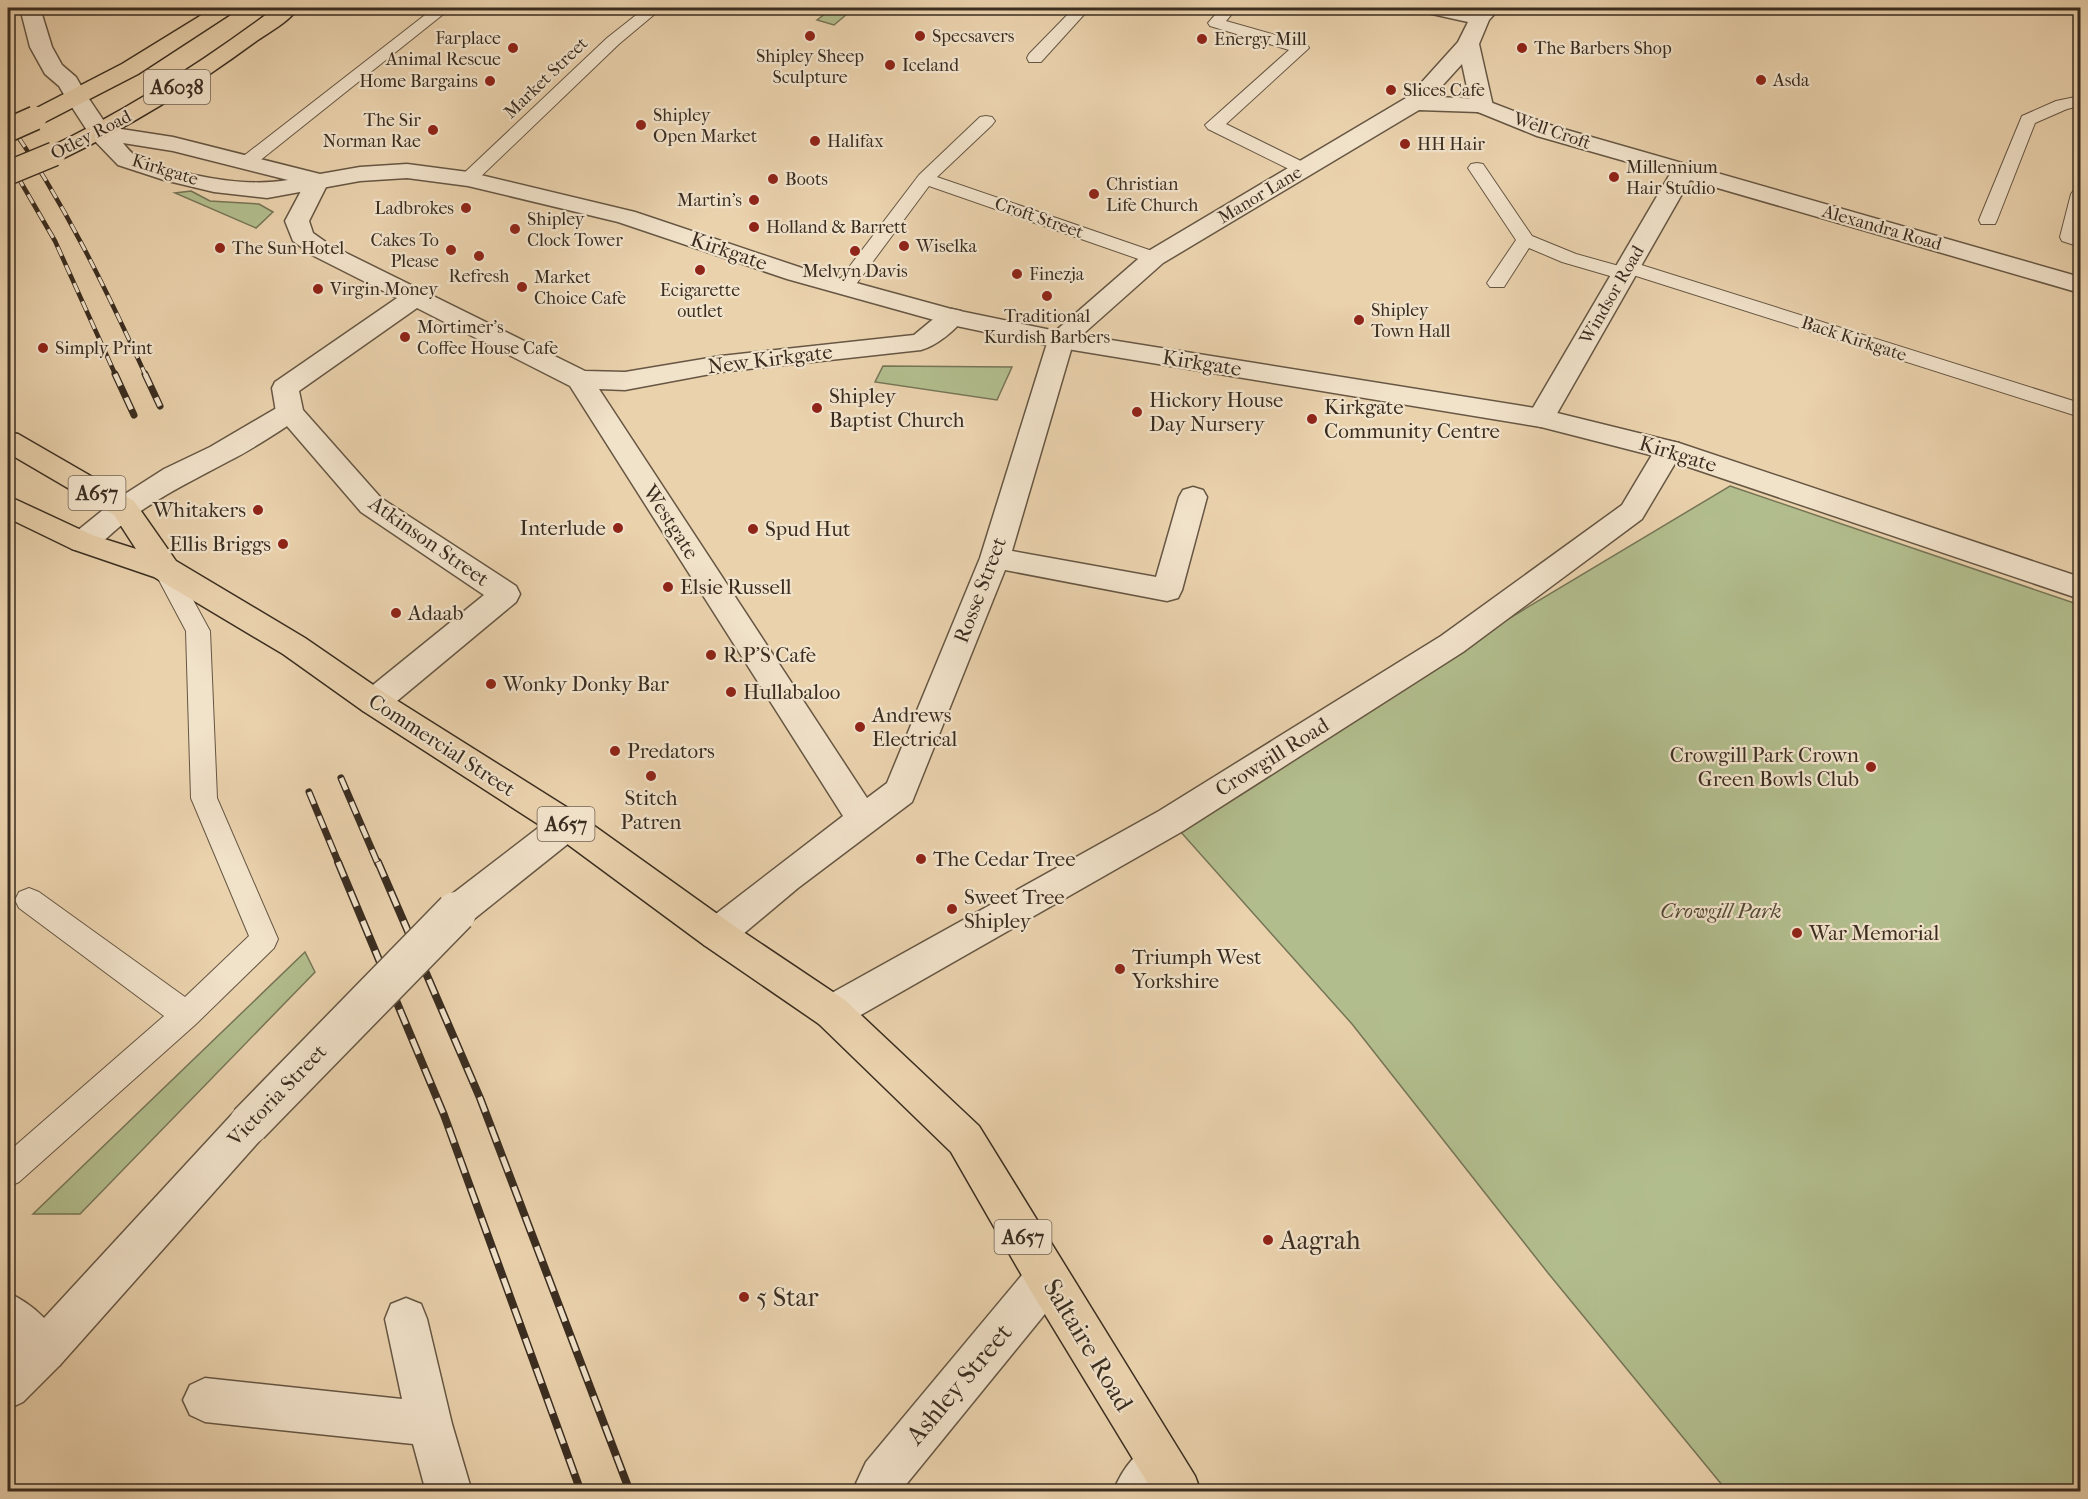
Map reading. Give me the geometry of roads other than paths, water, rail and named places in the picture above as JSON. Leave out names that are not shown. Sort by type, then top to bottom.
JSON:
[{"type":"main road","name":"Otley Road","points":[[8,130],[77,98],[130,69],[226,8]]},
{"type":"main road","name":"Otley Road","points":[[8,172],[100,133],[184,83],[288,8]]},
{"type":"main road","name":"Commercial Street","points":[[8,441],[124,508],[165,569]]},
{"type":"main road","name":"Commercial Street","points":[[8,506],[82,542],[165,569],[294,646],[374,702],[567,825],[717,934],[832,1012]]},
{"type":"main road","name":"Saltaire Road","points":[[832,1012],[965,1139],[1047,1278],[1158,1482]]},
{"type":"street","points":[[30,8],[41,47],[53,69],[68,82],[100,133]]},
{"type":"street","points":[[1414,103],[1468,44],[1485,13],[1430,8]]},
{"type":"street","points":[[1414,103],[1482,106],[1468,44]]},
{"type":"street","name":"Manor Lane","points":[[1061,340],[1154,258],[1414,103]]},
{"type":"street","name":"Well Croft","points":[[1482,106],[1545,131],[1683,172]]},
{"type":"street","name":"Kirkgate","points":[[100,133],[152,139],[317,181]]},
{"type":"street","name":"Kirkgate","points":[[100,133],[126,160],[172,175],[214,185],[267,191],[360,174],[407,171],[468,179],[626,217],[796,273],[952,317],[1061,340],[1541,418],[1669,450],[2080,588]]},
{"type":"street","name":"Windsor Road","points":[[1541,418],[1683,172]]},
{"type":"street","name":"Alexandra Road","points":[[1683,172],[2080,285]]},
{"type":"street","points":[[317,181],[297,221],[302,236],[321,249],[580,380]]},
{"type":"street","points":[[82,542],[124,508],[174,476],[220,454],[290,412],[285,388],[416,297]]},
{"type":"street","name":"New Kirkgate","points":[[580,380],[625,381],[721,364],[921,342],[952,317]]},
{"type":"street","name":"Rosse Street","points":[[864,821],[900,792],[994,558],[1061,340]]},
{"type":"street","name":"Westgate","points":[[580,380],[864,821]]},
{"type":"street","name":"Atkinson Street","points":[[290,412],[371,505],[505,594],[374,702]]},
{"type":"street","name":"Crowgill Road","points":[[832,1012],[1171,820],[1452,644],[1632,512],[1669,450]]},
{"type":"street","points":[[994,558],[1167,590],[1193,497]]},
{"type":"street","points":[[717,934],[786,878],[864,821]]},
{"type":"street","name":"Victoria Street","points":[[8,1387],[45,1350],[249,1124],[456,912],[567,825]]},
{"type":"street","name":"Ashley Street","points":[[874,1491],[882,1478],[1047,1278]]},
{"type":"street","points":[[8,1314],[45,1350]]},
{"type":"street","points":[[406,1319],[430,1424],[449,1491]]},
{"type":"street","points":[[205,1400],[430,1424]]},
{"type":"lane","points":[[247,162],[442,8]]},
{"type":"lane","name":"Market Street","points":[[468,179],[613,41],[654,8]]},
{"type":"lane","points":[[1035,58],[1082,8]]},
{"type":"lane","points":[[1229,8],[1216,23],[1301,48],[1214,125],[1303,169]]},
{"type":"lane","points":[[1988,220],[2028,120],[2062,105],[2080,101]]},
{"type":"lane","points":[[844,287],[925,179],[986,121]]},
{"type":"lane","points":[[1477,168],[1525,240],[1497,283]]},
{"type":"lane","name":"Croft Street","points":[[925,179],[1154,258]]},
{"type":"lane","points":[[2080,194],[2069,237],[2080,241]]},
{"type":"lane","name":"Back Kirkgate","points":[[1525,240],[1569,258],[1626,270],[2080,410]]},
{"type":"lane","points":[[8,1172],[186,1015],[264,939],[204,798],[198,632],[165,569]]},
{"type":"lane","points":[[29,900],[186,1015]]},
{"type":"railway","points":[[8,122],[47,183],[83,246],[146,376]]},
{"type":"railway","points":[[8,160],[55,241],[116,376]]},
{"type":"railway","points":[[115,374],[134,415]]},
{"type":"railway","points":[[145,374],[160,406]]},
{"type":"railway","points":[[341,778],[378,864]]},
{"type":"railway","points":[[309,792],[339,864]]},
{"type":"railway","points":[[338,862],[444,1115],[581,1492]]},
{"type":"railway","points":[[378,862],[480,1098],[630,1492]]},
{"type":"place","name":"Shipley Sheep Sculpture","points":[[810,36]]},
{"type":"place","name":"Specsavers","points":[[920,36]]},
{"type":"place","name":"Energy Mill","points":[[1202,39]]},
{"type":"place","name":"Farplace Animal Rescue","points":[[513,48]]},
{"type":"place","name":"The Barbers Shop","points":[[1522,48]]},
{"type":"place","name":"Iceland","points":[[890,65]]},
{"type":"place","name":"Asda","points":[[1761,80]]},
{"type":"place","name":"Home Bargains","points":[[490,81]]},
{"type":"place","name":"Slices Cafe","points":[[1391,90]]},
{"type":"place","name":"Shipley Open Market","points":[[641,125]]},
{"type":"place","name":"The Sir Norman Rae","points":[[433,130]]},
{"type":"place","name":"Halifax","points":[[815,141]]},
{"type":"place","name":"HH Hair","points":[[1405,144]]},
{"type":"place","name":"Millennium Hair Studio","points":[[1614,177]]},
{"type":"place","name":"Boots","points":[[773,179]]},
{"type":"place","name":"Christian Life Church","points":[[1094,194]]},
{"type":"place","name":"Martin's","points":[[754,200]]},
{"type":"place","name":"Ladbrokes","points":[[466,208]]},
{"type":"place","name":"Holland & Barrett","points":[[754,227]]},
{"type":"place","name":"Shipley Clock Tower","points":[[515,229]]},
{"type":"place","name":"Wiselka","points":[[904,246]]},
{"type":"place","name":"The Sun Hotel","points":[[220,248]]},
{"type":"place","name":"Cakes To Please","points":[[451,250]]},
{"type":"place","name":"Melvyn Davis","points":[[855,251]]},
{"type":"place","name":"Refresh","points":[[479,256]]},
{"type":"place","name":"Ecigarette outlet","points":[[700,270]]},
{"type":"place","name":"Finezja","points":[[1017,274]]},
{"type":"place","name":"Market Choice Cafe","points":[[522,287]]},
{"type":"place","name":"Virgin Money","points":[[318,289]]},
{"type":"place","name":"Traditional Kurdish Barbers","points":[[1047,296]]},
{"type":"place","name":"Shipley Town Hall","points":[[1359,320]]},
{"type":"place","name":"Mortimer's Coffee House Cafe","points":[[405,337]]},
{"type":"place","name":"Simply Print","points":[[43,348]]},
{"type":"place","name":"Shipley Baptist Church","points":[[817,408]]},
{"type":"place","name":"Hickory House Day Nursery","points":[[1137,412]]},
{"type":"place","name":"Kirkgate Community Centre","points":[[1312,419]]},
{"type":"place","name":"Whitakers","points":[[258,510]]},
{"type":"place","name":"Interlude","points":[[618,528]]},
{"type":"place","name":"Spud Hut","points":[[753,529]]},
{"type":"place","name":"Ellis Briggs","points":[[283,544]]},
{"type":"place","name":"Elsie Russell","points":[[668,587]]},
{"type":"place","name":"Adaab","points":[[396,613]]},
{"type":"place","name":"R.P'S Cafe","points":[[711,655]]},
{"type":"place","name":"Wonky Donky Bar","points":[[491,684]]},
{"type":"place","name":"Hullabaloo","points":[[731,692]]},
{"type":"place","name":"Andrews Electrical","points":[[860,727]]},
{"type":"place","name":"Predators","points":[[615,751]]},
{"type":"place","name":"Crowgill Park Crown Green Bowls Club","points":[[1871,767]]},
{"type":"place","name":"Stitch Patren","points":[[651,776]]},
{"type":"place","name":"The Cedar Tree","points":[[921,859]]},
{"type":"place","name":"Sweet Tree Shipley","points":[[952,909]]},
{"type":"place","name":"War Memorial","points":[[1797,933]]},
{"type":"place","name":"Triumph West Yorkshire","points":[[1120,969]]},
{"type":"place","name":"Aagrah","points":[[1268,1240]]},
{"type":"place","name":"5 Star","points":[[744,1297]]},
{"type":"park label","name":"Crowgill Park","points":[[1721,911]]}]
